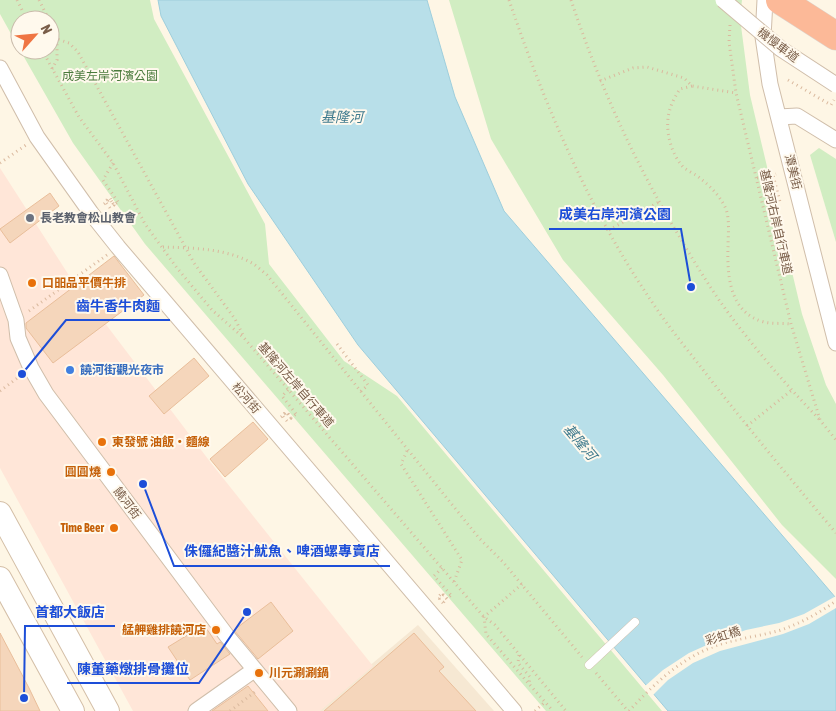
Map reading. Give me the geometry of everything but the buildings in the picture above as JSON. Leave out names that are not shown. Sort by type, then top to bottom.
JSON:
[{"type":"highway","points":[[782,0],[836,35]]},
{"type":"main road","points":[[0,514],[108,711]]},
{"type":"main road","points":[[1,581],[72,711]]},
{"type":"street","name":"機慢車道","points":[[723,0],[781,49],[836,86]]},
{"type":"street","name":"潭美街","points":[[766,0],[764,37],[770,84],[836,343]]},
{"type":"street","name":"松河街","points":[[0,68],[37,137],[118,247],[514,711]]},
{"type":"street","points":[[779,117],[797,116],[836,140]]},
{"type":"street","name":"饒河街","points":[[0,275],[16,320],[18,338],[31,368],[46,394],[227,636],[289,711]]},
{"type":"street","points":[[196,711],[254,670]]},
{"type":"lane","points":[[589,665],[635,622]]},
{"type":"path","points":[[509,0],[548,108],[577,170],[609,230],[648,296],[747,426],[836,533]]},
{"type":"path","points":[[571,0],[600,81],[629,145],[698,270],[742,331],[820,420]]},
{"type":"path","name":"基隆河右岸自行車道","points":[[730,17],[729,42],[736,93],[791,324],[820,420],[836,440]]},
{"type":"path","points":[[60,40],[69,43],[78,52],[194,263],[235,319],[244,338]]},
{"type":"path","name":"基隆河左岸自行車道","points":[[47,60],[79,117],[114,163],[145,224],[177,268],[212,310],[244,338],[484,617],[495,625],[566,711]]},
{"type":"path","points":[[52,69],[57,60]]},
{"type":"path","points":[[600,81],[634,68],[647,67],[684,78],[692,86]]},
{"type":"path","points":[[788,80],[831,106],[836,96]]},
{"type":"path","points":[[736,93],[692,86],[680,89],[670,109],[667,128],[672,148],[683,166],[709,184],[718,194],[726,210],[729,225],[727,268],[730,285],[738,304],[748,315],[765,322],[791,324]]},
{"type":"path","points":[[0,163],[37,137]]},
{"type":"path","points":[[104,204],[110,199],[114,204],[118,202],[103,180],[114,163]]},
{"type":"path","points":[[757,178],[764,177],[771,204],[780,202],[774,175]]},
{"type":"path","points":[[609,230],[659,202]]},
{"type":"path","points":[[16,320],[118,247]]},
{"type":"path","points":[[163,247],[227,252],[252,263],[267,275],[479,538],[504,562],[628,711]]},
{"type":"path","points":[[337,344],[368,385],[360,392]]},
{"type":"path","points":[[0,391],[31,368]]},
{"type":"path","points":[[287,412],[292,418],[287,421],[282,415],[286,412],[291,418],[296,414],[282,396],[288,390]]},
{"type":"path","points":[[747,426],[792,390]]},
{"type":"path","points":[[407,451],[401,464],[462,560],[454,582]]},
{"type":"path","points":[[442,568],[434,576],[451,595],[447,599],[442,593],[438,597],[443,603],[447,599],[443,594]]},
{"type":"path","points":[[522,584],[484,617],[486,634],[553,711]]},
{"type":"path","name":"彩虹橋","points":[[628,711],[663,678],[681,664],[700,653],[736,640],[780,630],[800,622],[836,602]]},
{"type":"path","points":[[520,654],[518,663],[530,677],[530,684]]},
{"type":"path","points":[[230,711],[266,684]]},
{"type":"path","points":[[535,711],[545,702]]},
{"type":"shaded area","name":"饒河街觀光夜市","points":[[0,168],[70,277],[211,463],[373,666],[320,711],[133,711],[0,468]]},
{"type":"shaded area","points":[[418,625],[494,711],[316,711]]},
{"type":"green space","name":"成美左岸河濱公園","points":[[0,0],[150,0],[154,19],[265,224],[269,264],[344,361],[397,396],[662,711],[546,711],[145,244],[73,143],[26,60],[60,60],[60,10],[10,10],[10,32],[0,14]]},
{"type":"green space","points":[[449,0],[742,0],[740,18],[750,95],[802,314],[826,385],[836,404],[836,579],[782,525],[663,375],[563,260],[491,139]]},
{"type":"green space","points":[[819,148],[836,159],[836,242],[810,155]]},
{"type":"water","name":"基隆河","points":[[158,0],[427,0],[455,97],[504,211],[836,598],[836,711],[668,711],[358,345],[248,184],[161,16]]},
{"type":"pier","points":[[836,596],[836,608],[809,624],[783,634],[720,651],[693,663],[668,680],[652,696],[644,687],[663,670],[689,653],[746,630],[779,623],[804,614]]},
{"type":"place","name":"長老教會松山教會","points":[[30,218]]},
{"type":"place","name":"口昍品平價牛排","points":[[32,283]]},
{"type":"place","name":"成美右岸河濱公園","points":[[691,287]]},
{"type":"place","name":"饒河街觀光夜市","points":[[70,370]]},
{"type":"place","name":"齒牛香牛肉麵","points":[[22,374]]},
{"type":"place","name":"東發號 油飯・麵線","points":[[102,442]]},
{"type":"place","name":"圓圓燒","points":[[111,472]]},
{"type":"place","name":"侏儸紀醬汁魷魚、啤酒螺專賣店","points":[[143,484]]},
{"type":"place","name":"Time Beer","points":[[114,528]]},
{"type":"place","name":"陳董藥燉排骨攤位","points":[[247,612]]},
{"type":"place","name":"艋舺雞排饒河店","points":[[216,630]]},
{"type":"place","name":"川元涮涮鍋","points":[[259,673]]},
{"type":"place","name":"首都大飯店","points":[[24,698]]}]
